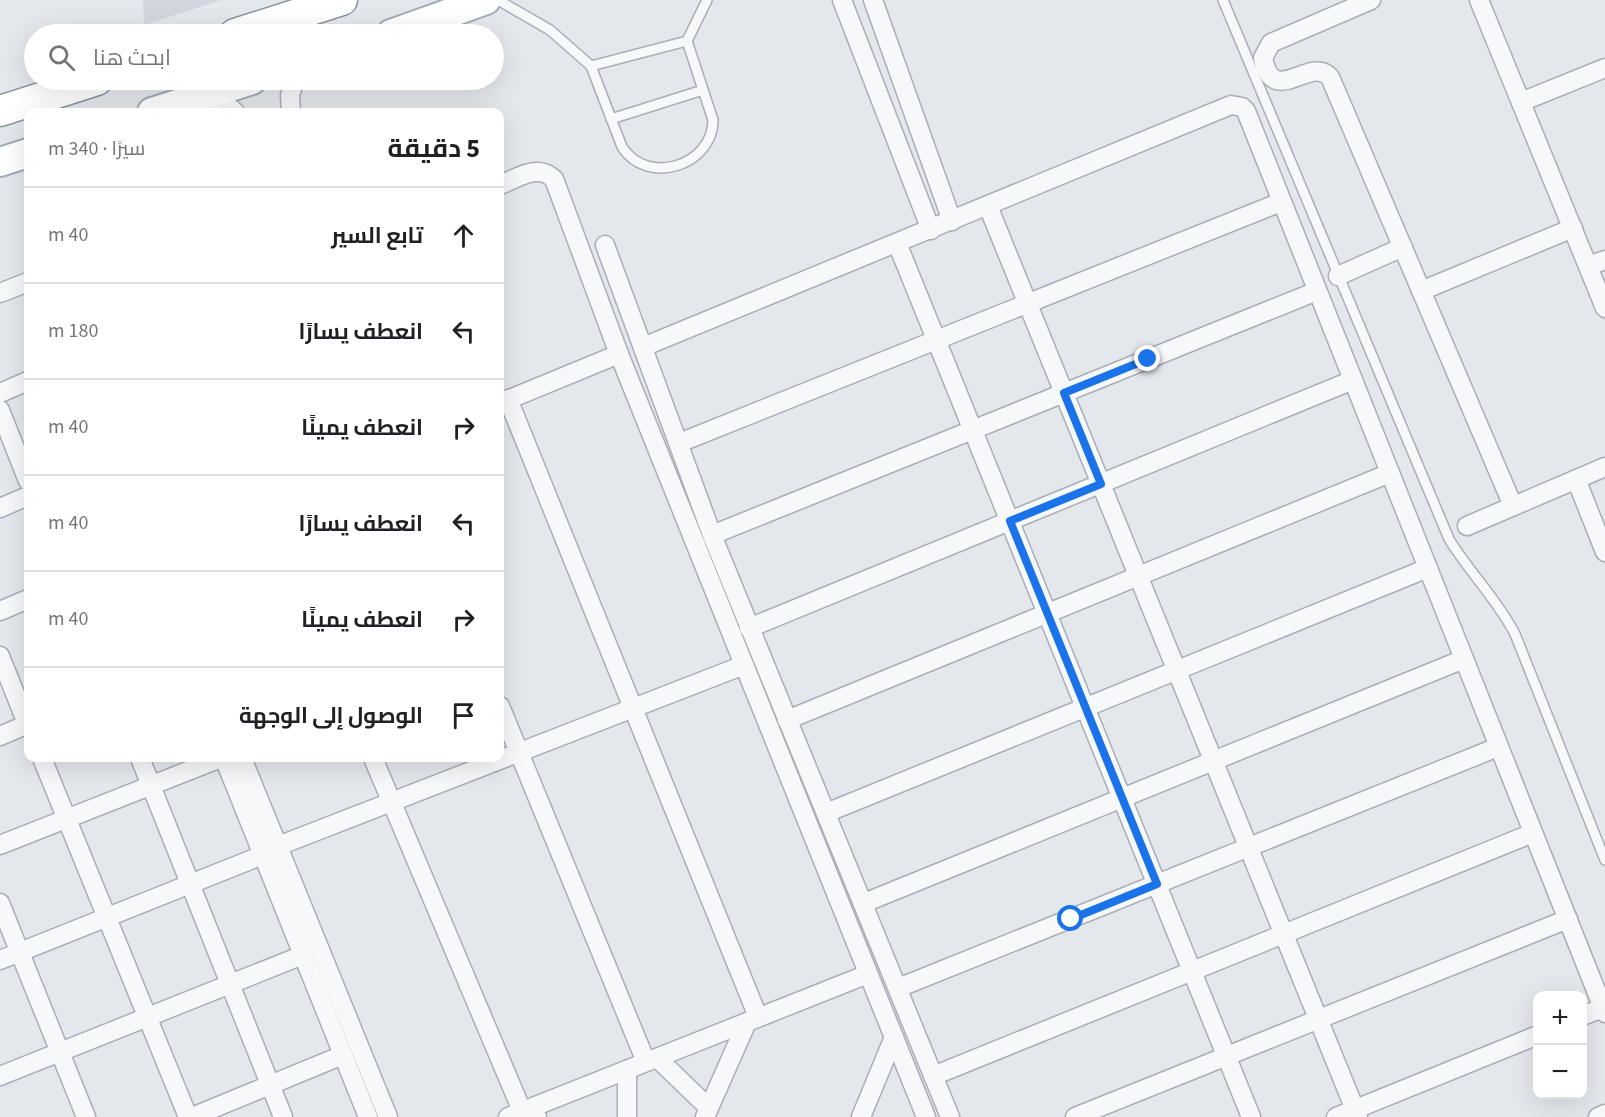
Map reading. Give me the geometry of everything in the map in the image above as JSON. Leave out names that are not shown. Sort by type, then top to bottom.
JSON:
[{"type":"highway","points":[[262,24],[296,11],[342,0]]},
{"type":"highway","points":[[0,111],[66,90]]},
{"type":"main road","points":[[419,24],[486,0]]},
{"type":"main road","points":[[165,108],[221,90]]},
{"type":"main road","points":[[0,162],[24,154]]},
{"type":"street","points":[[842,0],[931,230]]},
{"type":"street","points":[[873,0],[952,221]]},
{"type":"street","points":[[1371,0],[1271,43],[1263,57],[1270,76],[1277,80],[1288,81],[1315,70],[1324,71],[1330,77],[1513,506]]},
{"type":"street","points":[[1479,0],[1573,228],[1597,263],[1605,308]]},
{"type":"street","points":[[863,52],[889,42]]},
{"type":"street","points":[[1521,102],[1605,68]]},
{"type":"street","points":[[291,108],[292,90]]},
{"type":"street","points":[[203,96],[223,102],[230,108]]},
{"type":"street","points":[[644,347],[1236,105],[1246,111],[1604,1010],[1587,1015]]},
{"type":"street","points":[[504,183],[536,171],[546,173],[554,179],[620,354],[926,1117]]},
{"type":"street","points":[[920,202],[942,193]]},
{"type":"street","points":[[679,443],[1281,202]]},
{"type":"street","points":[[988,206],[1356,1113]]},
{"type":"street","points":[[1421,291],[1573,228]]},
{"type":"street","points":[[897,243],[1251,1117]]},
{"type":"street","points":[[605,246],[712,535],[950,1117]]},
{"type":"street","points":[[1338,276],[1403,247]]},
{"type":"street","points":[[0,293],[24,284]]},
{"type":"street","points":[[712,535],[1317,291]]},
{"type":"street","points":[[504,716],[652,1060],[707,1113],[753,1019],[633,708],[504,401],[620,354]]},
{"type":"street","points":[[749,628],[1353,380]]},
{"type":"street","points":[[0,393],[24,383]]},
{"type":"street","points":[[0,410],[24,471]]},
{"type":"street","points":[[1467,526],[1605,467]]},
{"type":"street","points":[[787,720],[1390,473]]},
{"type":"street","points":[[1576,479],[1605,552]]},
{"type":"street","points":[[0,508],[24,498]]},
{"type":"street","points":[[826,813],[1428,568]]},
{"type":"street","points":[[0,610],[24,601]]},
{"type":"street","points":[[0,656],[24,715]]},
{"type":"street","points":[[864,903],[1464,660]]},
{"type":"street","points":[[504,758],[744,665]]},
{"type":"street","points":[[0,736],[24,727]]},
{"type":"street","points":[[898,988],[1498,747]]},
{"type":"street","points":[[44,762],[190,1117],[343,1055]]},
{"type":"street","points":[[142,762],[228,985],[283,1117]]},
{"type":"street","points":[[0,845],[212,762]]},
{"type":"street","points":[[225,762],[270,851],[388,1117]]},
{"type":"street","points":[[243,762],[303,955],[368,1117]]},
{"type":"street","points":[[375,762],[523,1115],[627,1070],[868,974]]},
{"type":"street","points":[[0,960],[494,762]]},
{"type":"street","points":[[933,1076],[1533,833]]},
{"type":"street","points":[[0,903],[86,1117]]},
{"type":"street","points":[[1075,1117],[1568,919]]},
{"type":"street","points":[[0,1076],[303,955]]},
{"type":"street","points":[[861,1117],[894,1037]]},
{"type":"street","points":[[1336,1117],[1356,1113],[1533,1037]]},
{"type":"street","points":[[627,1070],[627,1117]]},
{"type":"street","points":[[1598,1117],[1605,1114]]},
{"type":"lane","points":[[498,0],[550,30],[591,66],[622,147],[629,159],[654,170],[685,162],[710,138],[713,130],[713,120],[687,42],[707,0]]},
{"type":"lane","points":[[1223,0],[1449,539],[1462,561],[1502,608],[1515,634],[1605,860]]},
{"type":"lane","points":[[591,66],[687,42]]},
{"type":"lane","points":[[611,119],[703,90]]},
{"type":"shaded area","points":[[143,0],[221,0],[147,24],[144,24]]},
{"type":"route","points":[[1071,919],[1157,884],[1010,521],[1101,484],[1064,393],[1148,359]]}]
